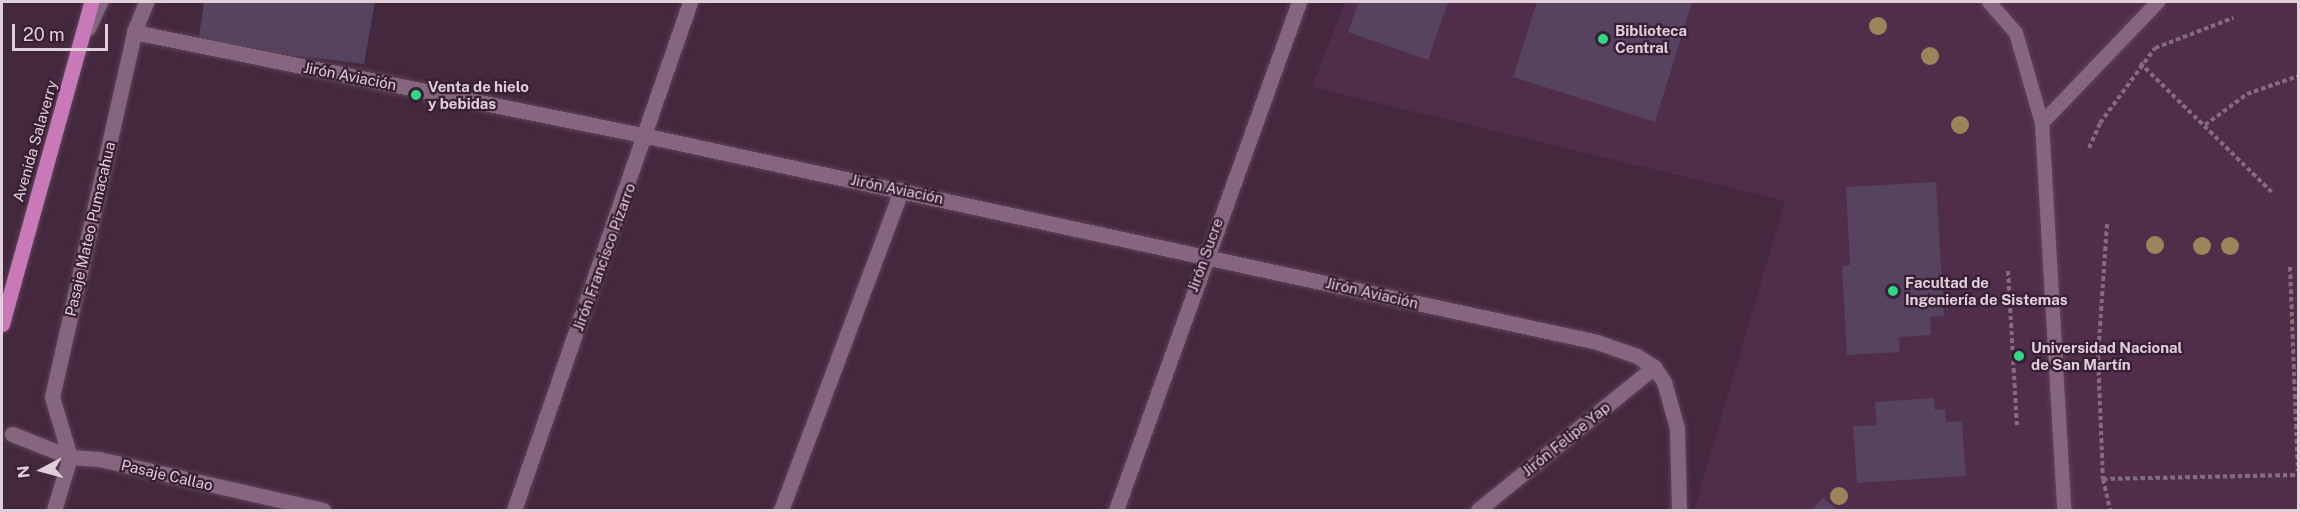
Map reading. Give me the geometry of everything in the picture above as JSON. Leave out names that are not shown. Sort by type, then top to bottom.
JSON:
[{"type":"main road","name":"Avenida Salaverry","points":[[2,324],[84,37],[91,2]]},
{"type":"street","points":[[84,37],[100,2]]},
{"type":"street","name":"Pasaje Mateo Pumacahua","points":[[70,457],[52,397],[134,33],[146,2]]},
{"type":"street","name":"Jirón Francisco Pizarro","points":[[514,510],[647,136],[690,2]]},
{"type":"street","name":"Jirón Sucre","points":[[1116,510],[1204,255],[1299,2]]},
{"type":"street","name":"Jirón Aviación","points":[[134,33],[647,136],[1204,255],[1597,342],[1654,367]]},
{"type":"street","points":[[781,510],[901,190]]},
{"type":"street","points":[[1654,367],[1672,401],[1676,419],[1680,510]]},
{"type":"street","name":"Jirón Felipe Yap","points":[[1478,510],[1654,367]]},
{"type":"street","name":"Pasaje Callao","points":[[12,434],[70,457],[99,459],[323,510]]},
{"type":"street","points":[[54,510],[70,457]]},
{"type":"lane","points":[[1989,2],[2016,33],[2042,123],[2064,510]]},
{"type":"lane","points":[[2042,123],[2158,2]]},
{"type":"path","points":[[2089,148],[2100,123],[2140,63],[2156,48],[2233,18]]},
{"type":"path","points":[[2140,63],[2274,194]]},
{"type":"path","points":[[2205,126],[2247,94],[2298,76]]},
{"type":"path","points":[[2107,224],[2098,356],[2103,479],[2110,510]]},
{"type":"path","points":[[2103,479],[2298,473],[2290,267]]},
{"type":"path","points":[[2008,271],[2017,428]]},
{"type":"shaded area","name":"Universidad Nacional de San Martín","points":[[1345,2],[2298,2],[2298,510],[1694,510],[1785,201],[1312,87]]},
{"type":"building","points":[[204,2],[375,2],[364,64],[198,44]]},
{"type":"building","points":[[1359,2],[1448,2],[1428,60],[1348,32]]},
{"type":"building","name":"Biblioteca Central","points":[[1537,2],[1692,2],[1655,122],[1513,77]]},
{"type":"building","name":"Facultad de Ingeniería de Sistemas","points":[[1936,182],[1944,316],[1930,317],[1931,335],[1899,337],[1900,352],[1847,355],[1842,266],[1850,265],[1846,187]]},
{"type":"building","points":[[1934,398],[1935,410],[1945,409],[1946,422],[1962,421],[1966,476],[1857,483],[1853,426],[1877,425],[1875,402]]},
{"type":"building","points":[[1823,498],[1838,510],[1812,510]]},
{"type":"place","name":"Biblioteca Central","points":[[1603,39]]},
{"type":"place","name":"Venta de hielo y bebidas","points":[[416,95]]},
{"type":"place","name":"Facultad de Ingeniería de Sistemas","points":[[1893,291]]},
{"type":"place","name":"Universidad Nacional de San Martín","points":[[2019,356]]}]
